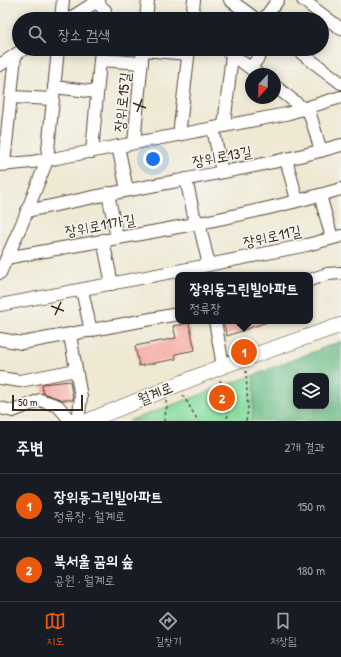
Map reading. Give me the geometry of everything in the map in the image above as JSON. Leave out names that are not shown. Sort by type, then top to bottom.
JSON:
[{"type":"main road","name":"월계로","points":[[88,421],[220,367],[341,325]]},
{"type":"street","points":[[62,12],[63,0]]},
{"type":"street","points":[[147,12],[148,0]]},
{"type":"street","points":[[193,12],[194,0]]},
{"type":"street","points":[[230,0],[246,12]]},
{"type":"street","points":[[269,12],[278,0]]},
{"type":"street","points":[[303,0],[319,12]]},
{"type":"street","points":[[80,12],[97,1],[105,10],[105,12]]},
{"type":"street","points":[[329,19],[341,28]]},
{"type":"street","points":[[0,65],[14,56]]},
{"type":"street","name":"장위로15길","points":[[19,56],[11,97],[2,165],[47,160],[92,152],[286,114],[341,97]]},
{"type":"street","points":[[0,273],[47,160],[57,56]]},
{"type":"street","name":"장위로15길","points":[[92,152],[101,56]]},
{"type":"street","name":"장위로15길","points":[[109,56],[142,64]]},
{"type":"street","name":"장위로15길","points":[[134,144],[143,56]]},
{"type":"street","name":"장위로15길","points":[[180,135],[188,56]]},
{"type":"street","points":[[222,172],[218,127],[228,56]]},
{"type":"street","points":[[234,56],[251,68]]},
{"type":"street","points":[[256,68],[261,56]]},
{"type":"street","points":[[305,56],[341,83]]},
{"type":"street","name":"장위로15길","points":[[54,87],[97,92]]},
{"type":"street","points":[[281,90],[305,108],[310,114],[321,151]]},
{"type":"street","points":[[11,97],[53,100]]},
{"type":"street","name":"장위로13길","points":[[27,211],[108,193],[286,159],[341,145]]},
{"type":"street","name":"장위로15길","points":[[118,146],[127,190]]},
{"type":"street","points":[[286,159],[297,200]]},
{"type":"street","points":[[186,179],[194,216],[199,223],[209,265]]},
{"type":"street","name":"장위로11가길","points":[[7,258],[199,223],[341,189]]},
{"type":"street","points":[[108,193],[117,238]]},
{"type":"street","points":[[320,195],[336,237]]},
{"type":"street","name":"장위로11길","points":[[0,305],[209,265],[307,245],[336,237]]},
{"type":"street","points":[[103,240],[112,284]]},
{"type":"street","points":[[313,279],[327,274],[341,273]]},
{"type":"street","points":[[82,290],[91,331]]},
{"type":"street","points":[[0,339],[22,343],[175,315]]},
{"type":"street","points":[[215,324],[220,367]]},
{"type":"street","points":[[70,335],[81,397],[78,421]]},
{"type":"street","points":[[0,378],[20,381],[76,370]]},
{"type":"street","points":[[0,408],[13,410],[40,400],[58,406],[71,421]]},
{"type":"path","points":[[245,358],[248,387],[248,410],[246,421]]},
{"type":"path","points":[[220,367],[228,411],[227,421]]},
{"type":"path","points":[[178,384],[198,421]]},
{"type":"path","points":[[164,390],[167,406],[164,421]]},
{"type":"green space","points":[[341,341],[341,421],[252,421],[255,390],[254,375]]},
{"type":"green space","points":[[254,375],[255,390],[252,421],[129,421]]},
{"type":"building","points":[[189,324],[195,350],[175,354],[176,359],[139,366],[135,346],[176,338],[173,326]]},
{"type":"building","points":[[224,324],[261,324],[227,336]]},
{"type":"building","points":[[70,381],[73,400],[63,400],[43,393],[42,384]]},
{"type":"place","name":"장위동그린빌아파트","points":[[244,352]]},
{"type":"place","name":"북서울 꿈의 숲","points":[[222,398]]}]
